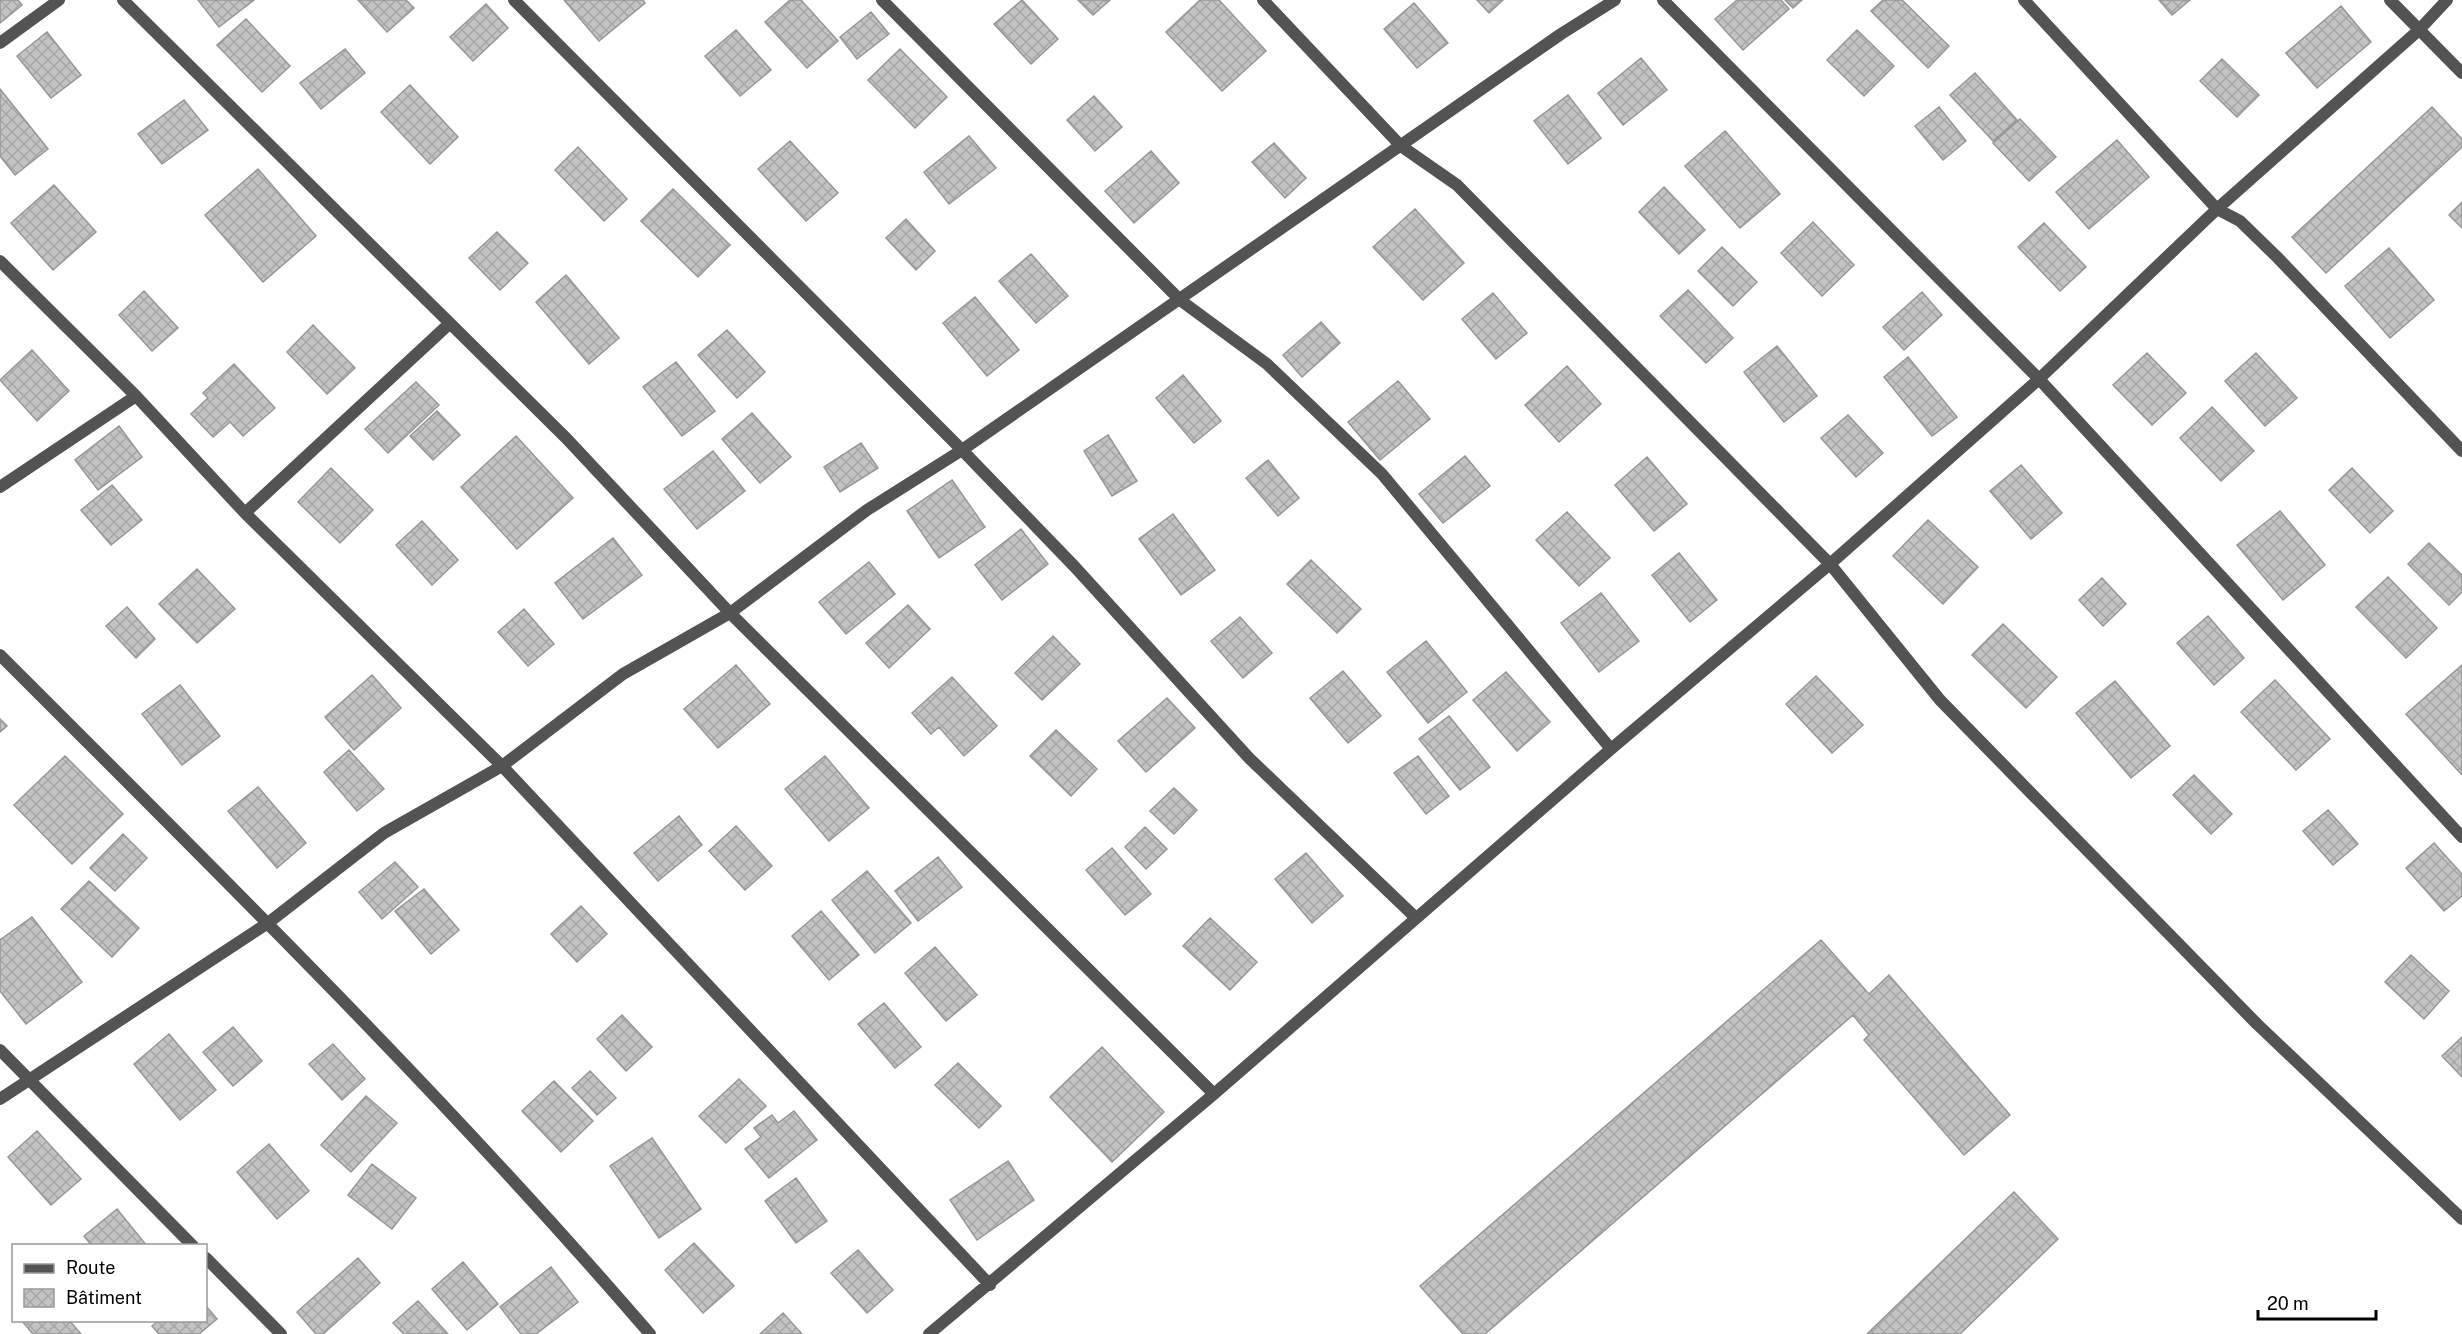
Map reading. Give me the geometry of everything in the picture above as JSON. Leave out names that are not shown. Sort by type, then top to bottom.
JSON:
[{"type":"street","points":[[0,43],[59,0]]},
{"type":"street","points":[[123,0],[567,439],[730,613],[1214,1094]]},
{"type":"street","points":[[514,0],[962,450],[1074,566],[1249,758],[1415,917]]},
{"type":"street","points":[[882,0],[1180,300],[1267,364],[1382,474],[1611,749]]},
{"type":"street","points":[[1263,0],[1401,146],[1457,185],[1830,564],[1948,708],[2257,1024],[2462,1219]]},
{"type":"street","points":[[0,1099],[267,922],[384,833],[501,766],[623,674],[730,613],[867,510],[962,450],[1561,34],[1615,0]]},
{"type":"street","points":[[1663,0],[2038,379],[2462,837]]},
{"type":"street","points":[[2024,0],[2217,209],[2240,221],[2263,243],[2462,451]]},
{"type":"street","points":[[2390,0],[2462,73]]},
{"type":"street","points":[[929,1334],[990,1285],[1214,1094],[1415,917],[1830,564],[2038,379],[2217,209],[2419,30],[2447,0]]},
{"type":"street","points":[[0,261],[136,396],[245,513],[501,766],[990,1285]]},
{"type":"street","points":[[245,513],[449,324]]},
{"type":"street","points":[[0,488],[136,396]]},
{"type":"street","points":[[0,655],[267,922],[557,1226],[650,1334]]},
{"type":"street","points":[[0,1050],[192,1244]]},
{"type":"street","points":[[207,1259],[281,1334]]},
{"type":"building","points":[[0,0],[18,0],[22,5],[0,23]]},
{"type":"building","points":[[198,0],[254,0],[219,27]]},
{"type":"building","points":[[358,0],[406,0],[414,8],[387,32]]},
{"type":"building","points":[[564,0],[643,0],[645,3],[599,41]]},
{"type":"building","points":[[790,0],[801,0],[838,41],[807,68],[765,22]]},
{"type":"building","points":[[1022,0],[1058,39],[1031,64],[994,24]]},
{"type":"building","points":[[1078,0],[1110,0],[1093,15]]},
{"type":"building","points":[[1200,0],[1219,0],[1266,51],[1222,91],[1166,32]]},
{"type":"building","points":[[1477,0],[1503,0],[1489,13]]},
{"type":"building","points":[[1737,0],[1781,0],[1789,9],[1743,50],[1715,19]]},
{"type":"building","points":[[1785,0],[1802,0],[1793,8]]},
{"type":"building","points":[[1883,0],[1902,0],[1949,46],[1928,68],[1871,11]]},
{"type":"building","points":[[2159,0],[2190,0],[2172,15]]},
{"type":"building","points":[[1414,3],[1448,43],[1417,68],[1384,29]]},
{"type":"building","points":[[486,4],[508,28],[473,61],[450,37]]},
{"type":"building","points":[[2341,6],[2371,42],[2317,88],[2286,53]]},
{"type":"building","points":[[871,12],[889,34],[857,59],[840,37]]},
{"type":"building","points":[[246,19],[290,66],[262,92],[217,45]]},
{"type":"building","points":[[736,30],[771,70],[740,96],[705,56]]},
{"type":"building","points":[[1857,30],[1894,66],[1864,96],[1827,60]]},
{"type":"building","points":[[47,32],[81,75],[51,98],[17,56]]},
{"type":"building","points":[[345,49],[365,73],[321,109],[300,83]]},
{"type":"building","points":[[900,49],[947,97],[915,128],[868,80]]},
{"type":"building","points":[[1641,58],[1667,90],[1623,125],[1598,93]]},
{"type":"building","points":[[2222,59],[2259,95],[2237,117],[2200,81]]},
{"type":"building","points":[[1975,73],[2017,120],[1993,141],[1950,95]]},
{"type":"building","points":[[410,85],[458,137],[430,164],[381,112]]},
{"type":"building","points":[[0,89],[48,149],[15,175],[0,156]]},
{"type":"building","points":[[1568,95],[1601,138],[1568,164],[1534,121]]},
{"type":"building","points":[[1094,96],[1122,127],[1095,151],[1067,120]]},
{"type":"building","points":[[184,100],[208,130],[162,164],[138,134]]},
{"type":"building","points":[[1939,107],[1966,141],[1943,160],[1915,126]]},
{"type":"building","points":[[2432,107],[2462,139],[2462,147],[2326,273],[2292,237]]},
{"type":"building","points":[[2020,119],[2056,157],[2029,181],[1993,143]]},
{"type":"building","points":[[1725,131],[1780,194],[1740,228],[1685,166]]},
{"type":"building","points":[[969,136],[996,168],[949,204],[924,172]]},
{"type":"building","points":[[2117,140],[2149,177],[2089,229],[2056,192]]},
{"type":"building","points":[[790,141],[838,193],[806,221],[758,169]]},
{"type":"building","points":[[1274,143],[1306,178],[1285,198],[1252,162]]},
{"type":"building","points":[[578,147],[627,199],[604,221],[555,170]]},
{"type":"building","points":[[1151,151],[1179,183],[1134,223],[1105,191]]},
{"type":"building","points":[[258,169],[316,236],[263,282],[205,215]]},
{"type":"building","points":[[54,185],[96,232],[53,270],[11,223]]},
{"type":"building","points":[[1664,187],[1705,230],[1679,254],[1639,212]]},
{"type":"building","points":[[673,189],[730,245],[698,277],[641,221]]},
{"type":"building","points":[[2462,202],[2462,228],[2449,215]]},
{"type":"building","points":[[1415,209],[1464,263],[1423,300],[1373,247]]},
{"type":"building","points":[[906,219],[935,251],[916,270],[886,238]]},
{"type":"building","points":[[1813,222],[1854,265],[1822,296],[1781,253]]},
{"type":"building","points":[[2044,223],[2086,267],[2060,291],[2018,247]]},
{"type":"building","points":[[497,232],[528,263],[500,290],[469,258]]},
{"type":"building","points":[[1722,247],[1757,282],[1733,306],[1698,271]]},
{"type":"building","points":[[2389,248],[2434,300],[2390,338],[2345,286]]},
{"type":"building","points":[[1031,254],[1068,296],[1036,323],[999,281]]},
{"type":"building","points":[[566,275],[619,338],[589,364],[536,302]]},
{"type":"building","points":[[1688,290],[1733,338],[1706,363],[1660,316]]},
{"type":"building","points":[[144,291],[178,328],[152,351],[119,315]]},
{"type":"building","points":[[1922,292],[1942,315],[1904,350],[1883,327]]},
{"type":"building","points":[[1493,293],[1527,333],[1496,359],[1462,319]]},
{"type":"building","points":[[975,297],[1019,350],[987,376],[943,323]]},
{"type":"building","points":[[1321,322],[1340,343],[1302,377],[1283,355]]},
{"type":"building","points":[[313,325],[355,368],[327,394],[287,352]]},
{"type":"building","points":[[727,330],[765,372],[737,398],[698,355]]},
{"type":"building","points":[[1777,346],[1817,396],[1784,422],[1744,372]]},
{"type":"building","points":[[32,350],[69,391],[37,421],[0,380]]},
{"type":"building","points":[[2147,353],[2186,393],[2152,425],[2113,385]]},
{"type":"building","points":[[2256,353],[2297,398],[2265,426],[2225,381]]},
{"type":"building","points":[[1908,357],[1957,417],[1932,436],[1884,377]]},
{"type":"building","points":[[676,362],[715,411],[682,436],[643,387]]},
{"type":"building","points":[[234,364],[275,408],[243,436],[230,422],[213,437],[191,414],[208,398],[203,393]]},
{"type":"building","points":[[1567,366],[1601,404],[1559,442],[1525,405]]},
{"type":"building","points":[[1183,375],[1221,421],[1194,443],[1156,398]]},
{"type":"building","points":[[1398,381],[1430,419],[1380,460],[1348,422]]},
{"type":"building","points":[[416,382],[439,405],[388,453],[365,429]]},
{"type":"building","points":[[2212,407],[2254,451],[2221,481],[2180,438]]},
{"type":"building","points":[[437,411],[460,435],[433,460],[410,436]]},
{"type":"building","points":[[752,413],[791,457],[760,483],[722,439]]},
{"type":"building","points":[[1848,415],[1883,453],[1856,477],[1821,438]]},
{"type":"building","points":[[119,426],[142,457],[98,490],[75,460]]},
{"type":"building","points":[[1108,435],[1137,481],[1112,496],[1084,451]]},
{"type":"building","points":[[516,436],[573,498],[517,549],[461,487]]},
{"type":"building","points":[[861,443],[878,468],[840,492],[824,467]]},
{"type":"building","points":[[713,451],[745,491],[697,529],[664,489]]},
{"type":"building","points":[[1465,456],[1490,486],[1443,523],[1419,494]]},
{"type":"building","points":[[1647,457],[1687,504],[1654,531],[1615,485]]},
{"type":"building","points":[[1268,460],[1299,498],[1278,516],[1246,478]]},
{"type":"building","points":[[2021,465],[2062,513],[2031,539],[1990,491]]},
{"type":"building","points":[[331,468],[373,510],[340,543],[298,502]]},
{"type":"building","points":[[2352,468],[2393,511],[2370,533],[2329,490]]},
{"type":"building","points":[[952,480],[985,527],[939,558],[907,511]]},
{"type":"building","points":[[112,485],[142,520],[111,545],[81,510]]},
{"type":"building","points":[[2280,511],[2325,565],[2283,600],[2237,545]]},
{"type":"building","points":[[1567,512],[1610,558],[1579,586],[1536,540]]},
{"type":"building","points":[[1173,514],[1215,570],[1181,595],[1139,539]]},
{"type":"building","points":[[1928,520],[1978,567],[1943,604],[1893,556]]},
{"type":"building","points":[[422,521],[458,560],[432,585],[396,545]]},
{"type":"building","points":[[1021,529],[1048,564],[1002,600],[975,565]]},
{"type":"building","points":[[613,538],[642,575],[583,619],[555,583]]},
{"type":"building","points":[[2429,543],[2462,575],[2462,592],[2449,605],[2408,564]]},
{"type":"building","points":[[1679,553],[1717,600],[1690,622],[1652,575]]},
{"type":"building","points":[[1311,560],[1361,609],[1337,633],[1287,584]]},
{"type":"building","points":[[869,562],[895,594],[846,634],[819,602]]},
{"type":"building","points":[[197,569],[235,609],[197,643],[159,604]]},
{"type":"building","points":[[2388,577],[2437,628],[2406,658],[2356,607]]},
{"type":"building","points":[[2102,578],[2126,604],[2103,626],[2079,600]]},
{"type":"building","points":[[1601,593],[1639,641],[1599,672],[1561,623]]},
{"type":"building","points":[[908,605],[930,629],[889,668],[866,643]]},
{"type":"building","points":[[127,607],[155,639],[136,658],[106,626]]},
{"type":"building","points":[[524,609],[554,644],[528,666],[498,632]]},
{"type":"building","points":[[2208,616],[2244,658],[2214,685],[2177,643]]},
{"type":"building","points":[[1240,617],[1272,653],[1243,678],[1211,641]]},
{"type":"building","points":[[2003,624],[2057,677],[2026,708],[1972,655]]},
{"type":"building","points":[[1053,636],[1080,664],[1042,700],[1015,673]]},
{"type":"building","points":[[1426,641],[1467,692],[1428,723],[1387,672]]},
{"type":"building","points":[[736,665],[770,704],[718,748],[684,709]]},
{"type":"building","points":[[2462,665],[2462,775],[2406,714]]},
{"type":"building","points":[[1343,671],[1381,716],[1348,743],[1310,698]]},
{"type":"building","points":[[1506,672],[1550,722],[1517,751],[1473,700]]},
{"type":"building","points":[[372,675],[401,708],[354,750],[325,717]]},
{"type":"building","points":[[1816,676],[1863,725],[1832,753],[1786,704]]},
{"type":"building","points":[[952,677],[997,726],[964,756],[939,727],[931,734],[912,713]]},
{"type":"building","points":[[2275,680],[2330,739],[2296,770],[2241,712]]},
{"type":"building","points":[[2115,681],[2170,746],[2131,778],[2076,713]]},
{"type":"building","points":[[180,685],[220,736],[182,765],[142,714]]},
{"type":"building","points":[[1167,698],[1195,728],[1146,772],[1118,741]]},
{"type":"building","points":[[1449,716],[1490,767],[1460,790],[1419,739]]},
{"type":"building","points":[[0,719],[7,726],[0,732]]},
{"type":"building","points":[[1056,730],[1097,769],[1071,796],[1030,756]]},
{"type":"building","points":[[349,750],[384,789],[357,811],[324,772]]},
{"type":"building","points":[[65,756],[123,814],[72,864],[14,805]]},
{"type":"building","points":[[825,756],[869,808],[829,841],[785,789]]},
{"type":"building","points":[[1418,756],[1449,796],[1426,814],[1394,773]]},
{"type":"building","points":[[2194,775],[2232,814],[2211,834],[2173,795]]},
{"type":"building","points":[[258,787],[306,843],[277,868],[228,811]]},
{"type":"building","points":[[1174,788],[1197,810],[1174,834],[1150,811]]},
{"type":"building","points":[[2328,810],[2358,844],[2333,865],[2303,831]]},
{"type":"building","points":[[679,816],[702,845],[658,881],[634,853]]},
{"type":"building","points":[[736,826],[772,866],[745,890],[709,851]]},
{"type":"building","points":[[1145,827],[1167,849],[1146,869],[1125,847]]},
{"type":"building","points":[[123,834],[147,858],[115,891],[90,868]]},
{"type":"building","points":[[2434,843],[2462,874],[2462,896],[2444,911],[2406,868]]},
{"type":"building","points":[[1112,848],[1151,894],[1125,915],[1086,870]]},
{"type":"building","points":[[1306,853],[1343,896],[1312,923],[1275,879]]},
{"type":"building","points":[[938,857],[962,887],[918,921],[895,891]]},
{"type":"building","points":[[395,862],[418,887],[382,919],[359,892]]},
{"type":"building","points":[[867,871],[911,923],[875,953],[832,900]]},
{"type":"building","points":[[89,881],[139,928],[112,957],[61,909]]},
{"type":"building","points":[[424,889],[459,930],[431,954],[395,911]]},
{"type":"building","points":[[581,906],[607,934],[577,962],[551,934]]},
{"type":"building","points":[[821,911],[859,955],[829,980],[792,936]]},
{"type":"building","points":[[32,917],[82,982],[26,1024],[0,991],[0,940]]},
{"type":"building","points":[[1210,918],[1257,962],[1230,990],[1183,946]]},
{"type":"building","points":[[1821,940],[1869,994],[1889,975],[2010,1115],[1964,1155],[1864,1040],[1869,1035],[1853,1015],[1485,1334],[1463,1334],[1420,1286]]},
{"type":"building","points":[[935,947],[977,995],[946,1021],[905,973]]},
{"type":"building","points":[[2411,955],[2449,991],[2424,1019],[2385,982]]},
{"type":"building","points":[[884,1003],[921,1047],[895,1068],[858,1024]]},
{"type":"building","points":[[622,1015],[652,1047],[626,1071],[597,1039]]},
{"type":"building","points":[[233,1027],[262,1061],[233,1086],[203,1052]]},
{"type":"building","points":[[169,1034],[216,1090],[180,1120],[134,1064]]},
{"type":"building","points":[[2462,1037],[2462,1077],[2442,1056]]},
{"type":"building","points":[[333,1044],[365,1079],[342,1100],[309,1064]]},
{"type":"building","points":[[1102,1047],[1164,1112],[1112,1162],[1050,1097]]},
{"type":"building","points":[[958,1063],[1001,1106],[979,1128],[935,1085]]},
{"type":"building","points":[[590,1071],[616,1098],[597,1115],[572,1088]]},
{"type":"building","points":[[739,1079],[766,1106],[726,1143],[699,1116]]},
{"type":"building","points":[[554,1081],[593,1121],[561,1152],[522,1111]]},
{"type":"building","points":[[366,1096],[397,1123],[351,1172],[321,1145]]},
{"type":"building","points":[[794,1111],[817,1140],[769,1178],[745,1149],[761,1137],[754,1128],[772,1115],[778,1123]]},
{"type":"building","points":[[37,1131],[81,1179],[51,1205],[8,1157]]},
{"type":"building","points":[[652,1138],[701,1209],[659,1238],[610,1166]]},
{"type":"building","points":[[269,1144],[309,1191],[277,1219],[237,1172]]},
{"type":"building","points":[[1008,1161],[1034,1200],[977,1240],[950,1200]]},
{"type":"building","points":[[372,1164],[416,1198],[392,1229],[348,1195]]},
{"type":"building","points":[[796,1178],[827,1221],[796,1243],[765,1201]]},
{"type":"building","points":[[2014,1192],[2058,1239],[1960,1334],[1867,1334]]},
{"type":"building","points":[[117,1209],[145,1244],[90,1244],[84,1236]]},
{"type":"building","points":[[694,1243],[734,1286],[703,1313],[665,1270]]},
{"type":"building","points":[[858,1250],[893,1290],[867,1313],[831,1273]]},
{"type":"building","points":[[358,1258],[380,1283],[323,1334],[316,1334],[297,1312]]},
{"type":"building","points":[[463,1262],[498,1304],[467,1330],[432,1289]]},
{"type":"building","points":[[551,1267],[578,1302],[536,1334],[521,1334],[500,1307]]},
{"type":"building","points":[[418,1301],[448,1334],[404,1334],[393,1323]]},
{"type":"building","points":[[207,1307],[217,1319],[199,1334],[159,1334],[152,1326],[157,1322],[207,1322]]},
{"type":"building","points":[[783,1313],[802,1334],[760,1334]]},
{"type":"building","points":[[23,1322],[71,1322],[81,1334],[33,1334]]}]
